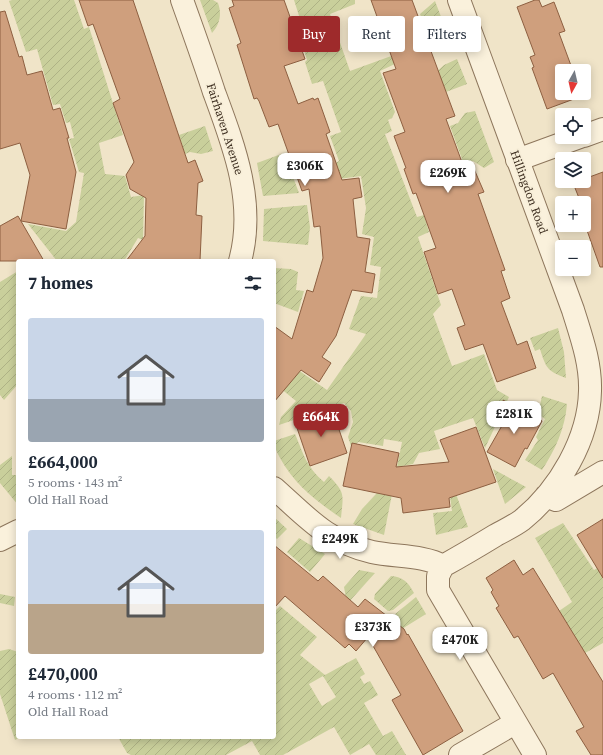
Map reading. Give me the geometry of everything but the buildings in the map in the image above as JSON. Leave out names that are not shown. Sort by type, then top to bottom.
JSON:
[{"type":"street","name":"Fairhaven Avenue","points":[[182,0],[240,170],[245,200],[246,225],[244,248],[241,259]]},
{"type":"street","name":"Hillingdon Road","points":[[443,566],[521,521],[546,496],[572,456],[581,437],[595,415],[583,343],[573,310],[459,0]]},
{"type":"street","points":[[591,133],[603,129]]},
{"type":"street","points":[[517,160],[561,144]]},
{"type":"street","points":[[546,496],[556,500],[603,472]]},
{"type":"street","points":[[276,490],[322,531],[345,544],[373,552],[408,558],[432,560],[443,566],[438,576],[438,590],[535,755]]},
{"type":"street","points":[[0,540],[16,531]]},
{"type":"street","points":[[460,755],[515,723]]},
{"type":"green space","points":[[74,0],[84,29],[89,27],[123,135],[99,143],[105,174],[125,176],[131,197],[144,195],[143,240],[138,238],[125,259],[55,259],[28,224],[66,231],[76,222],[84,173],[79,172],[69,139],[74,138],[70,122],[66,123],[60,104],[53,105],[37,49],[26,52],[9,1]]},
{"type":"green space","points":[[200,0],[213,0],[218,3],[220,19],[212,33]]},
{"type":"green space","points":[[294,0],[355,0],[355,4],[330,14],[331,16],[299,16]]},
{"type":"green space","points":[[435,1],[441,16],[421,16],[420,14]]},
{"type":"green space","points":[[340,42],[350,71],[394,55],[397,63],[380,71],[395,112],[392,118],[388,120],[392,131],[385,134],[417,217],[424,215],[429,232],[418,237],[441,305],[433,314],[452,366],[484,354],[497,390],[509,397],[485,448],[473,418],[434,431],[440,449],[419,453],[413,464],[397,467],[402,442],[384,439],[383,446],[358,442],[352,449],[348,437],[353,422],[351,411],[344,403],[279,425],[281,417],[296,401],[276,385],[276,380],[288,363],[327,390],[366,334],[349,329],[361,296],[377,298],[381,267],[370,265],[374,237],[362,234],[366,208],[361,176],[339,179],[334,164],[339,161],[330,136],[341,132],[323,81],[312,84],[305,62],[307,60],[305,52],[340,52]]},
{"type":"green space","points":[[457,59],[467,84],[438,95],[432,76],[444,65]]},
{"type":"green space","points":[[475,111],[494,162],[484,168],[473,161],[463,162],[450,126],[458,123],[465,113]]},
{"type":"green space","points":[[205,126],[213,151],[201,154],[190,152],[185,154],[179,135]]},
{"type":"green space","points":[[284,153],[299,193],[263,196],[257,163]]},
{"type":"green space","points":[[307,205],[310,227],[308,245],[263,241],[264,209]]},
{"type":"green space","points":[[276,268],[291,269],[298,272],[296,290],[304,291],[298,312],[276,304]]},
{"type":"green space","points":[[16,272],[16,386],[4,400],[0,395],[0,282]]},
{"type":"green space","points":[[558,328],[564,352],[566,378],[548,368],[540,349],[535,351],[530,338]]},
{"type":"green space","points":[[542,396],[567,404],[559,439],[542,470],[525,460],[538,440],[536,437],[545,419],[538,414]]},
{"type":"green space","points":[[295,434],[306,460],[313,471],[324,482],[329,476],[341,491],[343,499],[341,518],[307,492],[292,476],[276,449],[276,440]]},
{"type":"green space","points":[[12,456],[12,475],[16,475],[16,503],[0,483],[0,465]]},
{"type":"green space","points":[[493,469],[526,487],[505,504]]},
{"type":"green space","points":[[379,491],[392,494],[384,535],[353,524],[362,509]]},
{"type":"green space","points":[[456,494],[468,527],[436,535],[433,513],[452,511],[450,496]]},
{"type":"green space","points":[[276,519],[287,529],[277,539],[276,538]]},
{"type":"green space","points":[[563,523],[594,570],[599,567],[603,572],[603,643],[585,653],[559,611],[572,602],[535,538]]},
{"type":"green space","points":[[299,538],[325,554],[310,572],[287,552]]},
{"type":"green space","points":[[359,570],[375,573],[347,604],[344,587]]},
{"type":"green space","points":[[391,576],[405,581],[414,593],[393,610],[388,611],[374,599],[375,594]]},
{"type":"green space","points":[[0,594],[15,597],[14,606],[0,603]]},
{"type":"green space","points":[[416,597],[426,614],[389,637],[391,620],[394,615]]},
{"type":"green space","points":[[280,606],[317,637],[300,655],[325,675],[356,658],[365,674],[360,677],[364,684],[370,681],[378,695],[364,703],[383,736],[392,731],[406,755],[376,755],[369,744],[350,755],[334,727],[283,755],[260,755],[252,741],[226,755],[131,755],[127,753],[119,739],[276,739],[276,610]],"holes":[[[323,676],[336,697],[322,706],[309,684]]]},
{"type":"green space","points":[[9,649],[16,651],[17,739],[15,740],[0,694],[0,651]]}]
